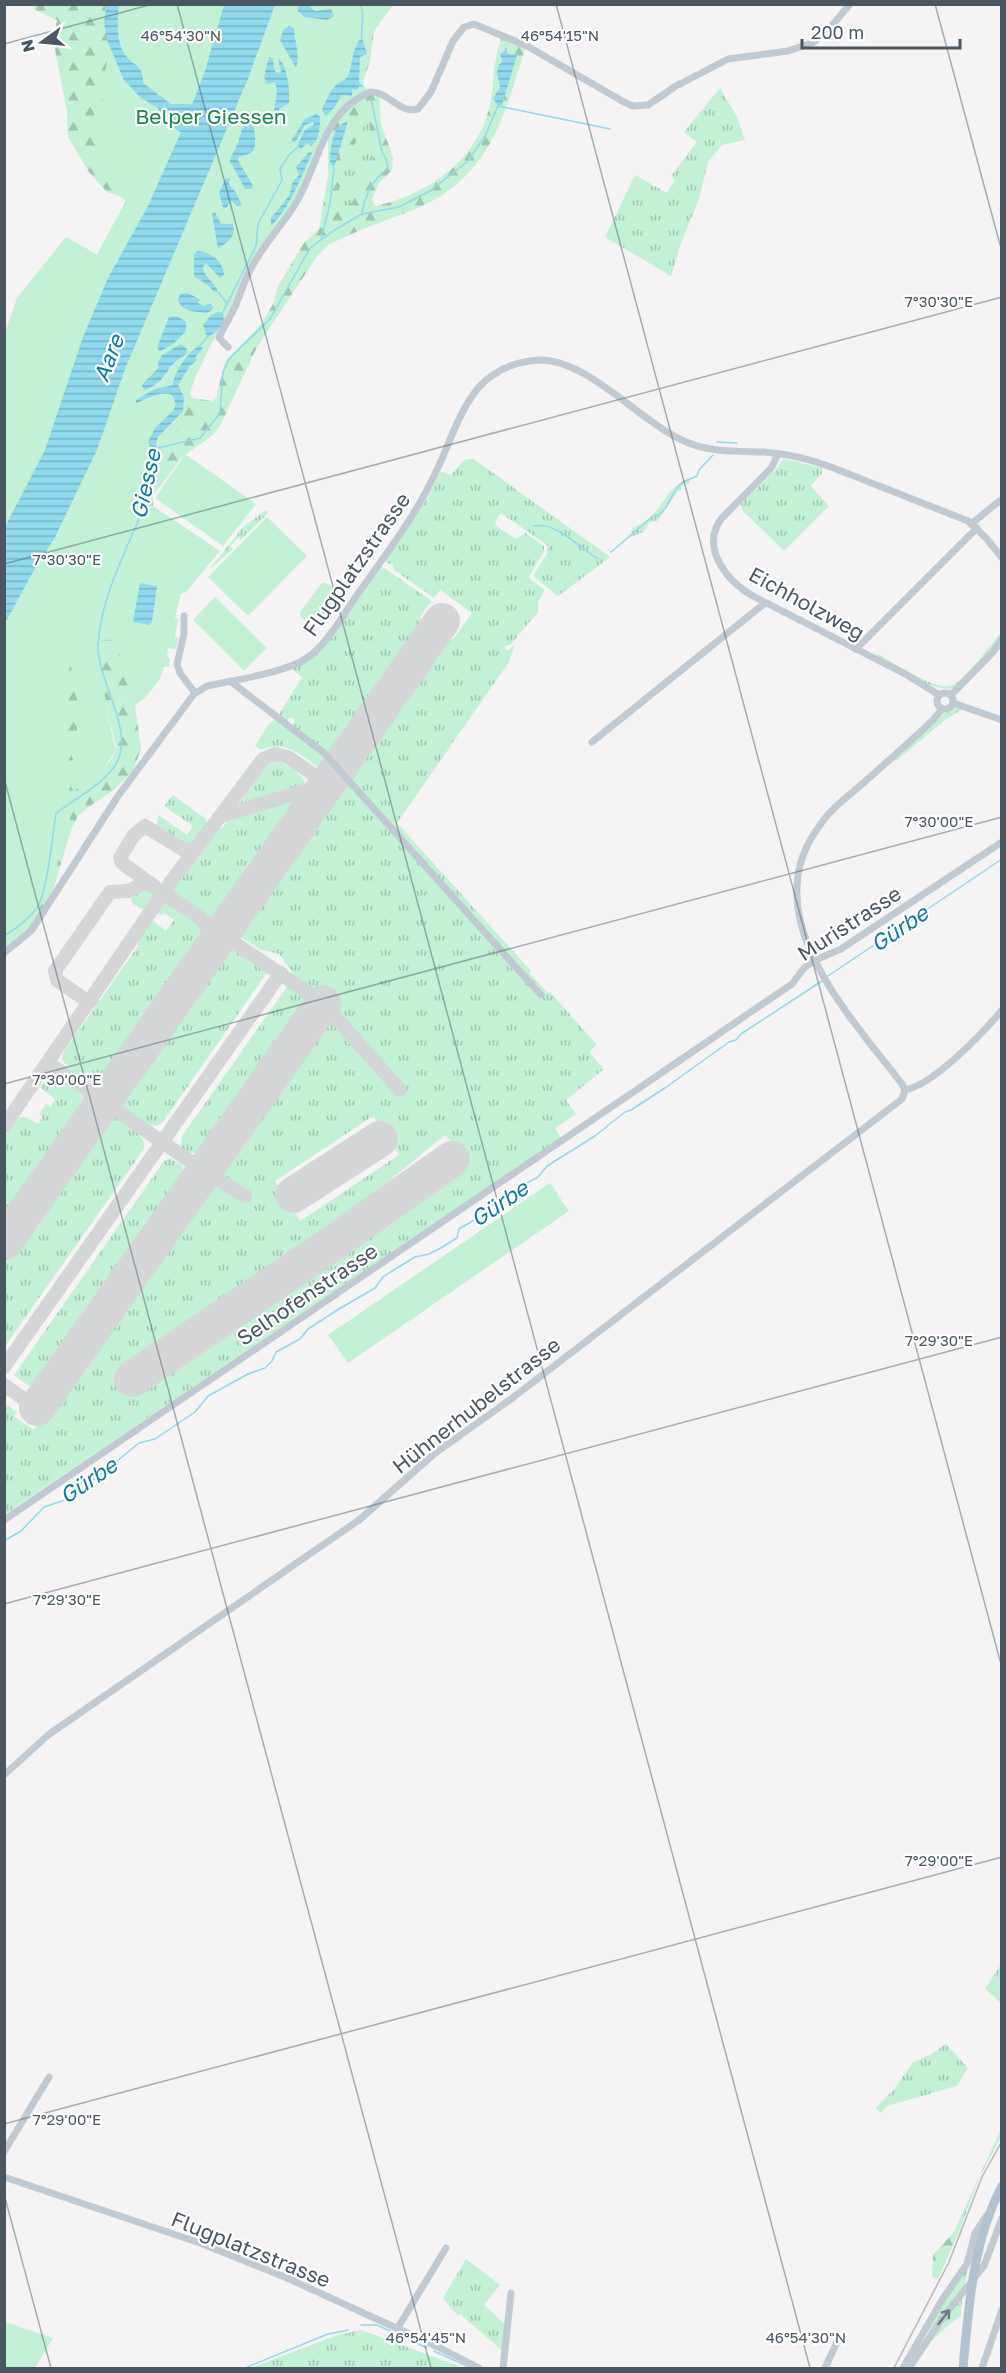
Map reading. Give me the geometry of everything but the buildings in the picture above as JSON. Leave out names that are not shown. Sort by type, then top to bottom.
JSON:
[{"type":"main road","points":[[963,2368],[973,2275],[979,2246],[1002,2186]]},
{"type":"street","points":[[228,347],[219,338],[247,276],[258,256],[297,201],[331,125],[357,99],[370,92],[382,94],[403,109],[418,109],[427,100],[448,51],[464,27],[474,24],[481,25],[502,37],[527,46],[624,102],[640,106],[656,101],[676,86],[728,59],[788,51],[812,44],[825,34],[850,4]]},
{"type":"street","name":"Flugplatzstrasse","points":[[195,693],[207,686],[300,662],[325,641],[411,518],[471,398],[485,382],[507,367],[523,362],[542,360],[567,365],[665,431],[684,441],[717,451],[778,454],[813,460],[974,526]]},
{"type":"street","name":"Eichholzweg","points":[[778,454],[772,468],[722,518],[716,527],[713,539],[716,555],[726,573],[741,588],[765,603],[907,675],[939,695]]},
{"type":"street","points":[[856,649],[974,526],[1002,500]]},
{"type":"street","points":[[974,526],[1002,558]]},
{"type":"street","points":[[592,742],[765,603]]},
{"type":"street","points":[[4,953],[31,931],[118,796],[195,693],[180,673],[177,664],[184,634],[184,616]]},
{"type":"street","points":[[904,1093],[815,960],[801,929],[796,898],[800,864],[812,837],[830,813],[933,720],[942,709],[949,708],[952,699],[1002,639]]},
{"type":"street","points":[[230,681],[324,753],[541,995]]},
{"type":"street","points":[[237,698],[242,690]]},
{"type":"street","points":[[942,709],[936,702],[939,695],[946,692],[952,699],[1002,720]]},
{"type":"street","name":"Muristrasse","points":[[627,1095],[792,984],[804,968],[815,960],[841,949],[1002,842]]},
{"type":"street","name":"Hühnerhubelstrasse","points":[[4,1775],[48,1735],[359,1520],[434,1454],[511,1399],[899,1102],[904,1093],[916,1088],[956,1057],[1002,1010]]},
{"type":"street","name":"Selhofenstrasse","points":[[4,1521],[627,1095]]},
{"type":"street","points":[[4,2152],[49,2077]]},
{"type":"street","name":"Flugplatzstrasse","points":[[4,2177],[200,2243],[286,2278],[479,2368]]},
{"type":"street","points":[[903,2368],[942,2300],[967,2264],[975,2233],[991,2210]]},
{"type":"street","points":[[909,2368],[937,2326],[984,2266],[1001,2222]]},
{"type":"street","points":[[398,2329],[446,2248]]},
{"type":"street","points":[[503,2368],[511,2293]]},
{"type":"street","points":[[982,2368],[1002,2310]]},
{"type":"street","points":[[825,2368],[838,2340]]},
{"type":"green space","points":[[34,5],[106,5],[104,23],[167,125],[5,464],[96,256],[127,199],[107,192],[89,172],[68,137],[67,111],[53,39],[57,20],[33,9]]},
{"type":"green space","name":"Belper Giessen","points":[[110,5],[390,5],[374,31],[361,86],[328,123],[297,197],[249,264],[196,376],[153,496],[141,545],[153,506],[220,551],[186,592],[181,594],[175,618],[178,619],[175,637],[178,638],[176,649],[168,648],[169,667],[164,667],[153,688],[135,705],[131,696],[106,705],[117,750],[102,770],[74,791],[71,787],[74,762],[71,754],[77,735],[79,709],[68,651],[66,730],[71,830],[34,923],[5,948],[5,332],[17,298],[66,237],[98,255],[126,202],[96,157],[107,60]],"holes":[[[118,639],[120,662],[131,693],[106,702],[94,641]]]},
{"type":"green space","points":[[308,5],[393,5],[374,31],[370,61],[363,82],[367,93],[379,92],[381,124],[393,157],[392,170],[379,183],[372,199],[375,206],[394,201],[430,185],[461,160],[473,145],[489,109],[502,36],[526,45],[503,115],[482,156],[449,190],[426,204],[329,244],[317,256],[256,349],[221,424],[213,435],[182,457],[153,496],[153,506],[145,538],[133,569],[131,694],[105,702],[93,641],[68,646],[79,709],[77,735],[72,754],[86,782],[110,762],[117,750],[106,705],[132,696],[141,749],[133,771],[114,790],[78,816],[71,830],[54,887],[40,913],[27,931],[5,948],[4,623]],"holes":[[[506,44],[507,53],[514,55],[502,105],[493,98],[500,87],[497,74],[503,63]],[[368,117],[374,153],[372,163],[358,185],[353,201],[347,207],[337,203],[343,169],[340,157],[347,145],[355,144]],[[336,121],[328,138],[328,176],[319,229],[304,243],[278,286],[274,302],[262,323],[225,361],[216,398],[213,401],[192,398],[187,385],[226,319],[249,264],[328,123]]]},
{"type":"green space","points":[[720,88],[737,117],[745,140],[722,145],[708,162],[699,199],[671,276],[605,237],[635,175],[667,193],[675,180],[671,176],[697,142],[684,132]]},
{"type":"green space","points":[[368,116],[374,153],[372,163],[358,185],[351,206],[347,207],[337,203],[343,169],[340,158],[347,145],[355,143]]},
{"type":"green space","points":[[185,454],[256,504],[223,546],[155,498]]},
{"type":"green space","points":[[785,459],[822,468],[822,473],[811,486],[829,506],[784,551],[744,512],[740,505]]},
{"type":"green space","points":[[464,460],[475,460],[609,558],[558,596],[533,576],[547,554],[548,546],[500,514],[495,522],[496,526],[516,539],[525,533],[544,546],[544,552],[529,576],[545,590],[538,602],[538,612],[511,644],[504,647],[508,651],[515,644],[509,662],[397,823],[531,971],[529,973],[548,993],[550,992],[597,1045],[589,1052],[604,1069],[566,1100],[576,1114],[555,1128],[561,1138],[5,1514],[4,1403],[17,1412],[14,1416],[34,1430],[327,1014],[397,1092],[403,1087],[325,997],[294,975],[279,954],[259,949],[237,934],[440,645],[454,638],[472,613],[440,590],[434,598],[394,570],[393,565],[385,560],[428,497],[441,471],[451,475]],"holes":[[[373,1116],[399,1155],[300,1221],[275,1181]],[[445,1135],[470,1165],[132,1396],[119,1376],[316,1241]]]},
{"type":"green space","points":[[690,479],[690,483],[682,486],[657,521],[650,522],[643,532],[631,537],[632,528],[650,517],[675,487]]},
{"type":"green space","points":[[266,510],[268,513],[241,540],[239,537],[230,546],[233,549],[208,571],[243,527]]},
{"type":"green space","points":[[267,517],[307,556],[248,616],[208,577]]},
{"type":"green space","points":[[381,566],[432,601],[421,615],[420,631],[331,758],[292,726],[295,720],[290,717],[287,721],[279,714],[302,677],[292,669],[308,660]]},
{"type":"green space","points":[[322,583],[331,586],[338,595],[319,622],[312,625],[301,618],[300,612]]},
{"type":"green space","points":[[215,597],[267,648],[244,671],[193,620]]},
{"type":"green space","points":[[1001,632],[988,654],[954,688],[946,689],[926,683],[876,656],[878,654],[924,680],[950,686],[970,670]]},
{"type":"green space","points":[[956,707],[965,708],[945,720],[896,761],[893,760],[944,714]]},
{"type":"green space","points":[[275,719],[312,746],[326,760],[323,768],[319,768],[292,750],[270,747],[261,750],[255,746],[269,724]]},
{"type":"green space","points":[[277,762],[297,772],[305,783],[304,786],[237,807],[265,766]]},
{"type":"green space","points":[[173,795],[206,819],[207,824],[191,847],[172,839],[157,826],[158,815],[187,835],[193,826],[164,806]]},
{"type":"green space","points":[[305,795],[217,918],[206,918],[177,898],[174,885],[214,830],[223,827],[231,816]]},
{"type":"green space","points":[[148,889],[153,892],[154,902],[144,910],[133,904],[131,898],[136,891]]},
{"type":"green space","points":[[163,904],[172,904],[202,925],[205,936],[103,1081],[98,1083],[86,1080],[74,1073],[65,1063],[62,1059],[63,1053],[138,946],[138,940],[152,920],[166,931],[174,920],[164,913],[162,915],[157,912]]},
{"type":"green space","points":[[230,943],[268,971],[163,1122],[158,1125],[146,1124],[118,1102]]},
{"type":"green space","points":[[289,984],[309,997],[203,1148],[196,1153],[188,1153],[181,1147],[182,1136]]},
{"type":"green space","points":[[49,1079],[60,1080],[72,1086],[81,1096],[85,1106],[19,1202],[14,1207],[6,1207],[5,1136],[19,1117],[26,1117],[38,1124],[42,1117],[39,1114],[46,1104],[51,1107],[55,1099],[40,1087]]},
{"type":"green space","points":[[110,1114],[138,1133],[144,1143],[144,1149],[5,1346],[5,1265]]},
{"type":"green space","points":[[170,1158],[182,1165],[183,1177],[33,1389],[14,1375],[164,1161]]},
{"type":"green space","points":[[550,1183],[569,1211],[348,1363],[328,1335]]},
{"type":"green space","points":[[1001,1964],[1001,2003],[985,1989]]},
{"type":"green space","points":[[946,2044],[968,2068],[957,2086],[887,2106],[881,2113],[876,2108],[895,2088],[913,2062],[930,2055]]},
{"type":"green space","points":[[1001,2129],[1001,2137],[980,2176],[958,2234],[954,2232]]},
{"type":"green space","points":[[954,2232],[958,2234],[938,2279],[932,2277],[933,2255]]},
{"type":"green space","points":[[466,2259],[500,2285],[484,2305],[507,2326],[505,2353],[460,2314],[458,2316],[443,2298]]},
{"type":"green space","points":[[968,2267],[965,2285],[923,2339],[944,2301]]},
{"type":"green space","points":[[962,2298],[961,2316],[928,2344]]},
{"type":"green space","points":[[5,2322],[53,2338],[35,2368],[5,2368]]},
{"type":"green space","points":[[361,2330],[464,2368],[251,2368],[338,2335]]},
{"type":"water","name":"Aare","points":[[106,5],[119,5],[120,45],[126,56],[142,72],[143,83],[171,104],[192,104],[204,74],[224,5],[275,5],[247,81],[125,369],[97,450],[54,539],[5,623],[5,527],[45,450],[83,337],[108,278],[148,206],[181,132],[167,125],[158,108],[140,97],[124,80],[107,40],[104,23]]},
{"type":"water","points":[[298,5],[308,5],[315,11],[331,9],[334,16],[327,20],[304,17],[298,11]]},
{"type":"water","points":[[289,26],[294,28],[298,53],[296,68],[280,40],[283,30]]},
{"type":"water","points":[[362,38],[367,54],[360,57],[359,82],[363,87],[359,86],[358,90],[352,89],[352,96],[342,95],[326,116],[322,110],[326,100],[334,87],[348,76],[355,50]]},
{"type":"water","points":[[506,43],[507,53],[514,55],[518,52],[502,105],[498,106],[493,98],[500,87],[497,74],[499,64],[503,63],[500,54],[505,50]]},
{"type":"water","points":[[269,57],[273,58],[276,73],[281,72],[278,58],[284,67],[289,92],[289,103],[279,109],[279,121],[274,125],[272,125],[276,98],[275,82],[267,84],[264,77]]},
{"type":"water","points":[[317,114],[320,121],[316,140],[311,146],[307,143],[301,149],[297,146],[304,131],[314,124],[313,122],[305,125],[295,143],[291,141],[305,119]]},
{"type":"water","points":[[249,121],[252,122],[254,128],[254,148],[251,153],[239,157],[238,160],[253,186],[252,189],[245,189],[230,161],[242,130]]},
{"type":"water","points":[[348,121],[334,168],[330,163],[333,138],[338,128]]},
{"type":"water","points":[[309,152],[312,152],[311,156],[294,193],[271,226],[271,218],[289,196],[293,181],[299,175],[296,167]]},
{"type":"water","points":[[230,178],[229,184],[242,205],[237,206],[232,201],[226,208],[223,207],[219,193],[225,179]]},
{"type":"water","points":[[215,212],[221,224],[233,224],[234,229],[230,239],[218,249],[212,214]]},
{"type":"water","points":[[198,251],[212,256],[223,270],[224,275],[220,278],[206,263],[203,267],[205,274],[218,292],[214,292],[194,276],[194,254]]},
{"type":"water","points":[[188,293],[201,300],[197,302],[203,306],[210,304],[213,306],[212,310],[207,313],[182,307],[178,299],[180,294]]},
{"type":"water","points":[[218,312],[223,313],[222,325],[214,334],[207,337],[203,325],[211,315]]},
{"type":"water","points":[[169,317],[179,317],[186,322],[186,331],[173,344],[161,351],[158,350]]},
{"type":"water","points":[[181,344],[187,349],[186,355],[174,362],[158,383],[144,390],[142,385],[158,368],[162,355]]},
{"type":"water","points":[[200,345],[203,348],[195,358],[197,360],[190,366],[178,385],[184,397],[183,411],[158,437],[156,444],[159,457],[150,464],[151,449],[148,442],[155,428],[173,411],[176,404],[172,395],[167,394],[158,394],[136,403],[136,400],[155,389],[173,385],[182,362]]},
{"type":"water","points":[[140,583],[157,586],[152,622],[149,625],[133,622]]},
{"type":"waterway","name":"Giesse","points":[[360,4],[363,12],[362,38]]},
{"type":"waterway","points":[[362,214],[370,188],[388,168],[382,152],[371,98]]},
{"type":"waterway","points":[[158,448],[200,438],[220,413],[223,372],[229,359],[270,319],[310,248],[362,214],[399,207],[430,191],[468,161],[485,136],[498,106],[610,129]]},
{"type":"waterway","name":"Giesse","points":[[222,314],[256,246],[258,224],[282,180],[280,169],[289,155],[299,146]]},
{"type":"waterway","points":[[321,240],[330,203],[334,168]]},
{"type":"waterway","points":[[218,292],[227,303]]},
{"type":"waterway","name":"Giesse","points":[[200,346],[208,336]]},
{"type":"waterway","points":[[717,442],[737,443]]},
{"type":"waterway","points":[[611,552],[652,517],[662,512],[678,486],[697,476],[699,470],[713,455]]},
{"type":"waterway","name":"Giesse","points":[[4,936],[26,920],[40,902],[56,813],[99,783],[118,760],[121,734],[99,658],[99,632],[112,584],[139,519],[151,462]]},
{"type":"waterway","points":[[534,526],[559,531],[598,559]]},
{"type":"waterway","name":"Gürbe","points":[[828,976],[1002,859]]},
{"type":"waterway","name":"Gürbe","points":[[4,1541],[21,1531],[44,1507],[68,1499],[81,1483],[95,1479],[139,1443],[155,1439],[195,1412],[208,1396],[248,1374],[265,1368],[272,1361],[276,1352],[300,1339],[308,1329],[375,1288],[383,1277],[415,1257],[429,1254],[457,1238],[459,1229],[481,1216],[496,1200],[538,1177],[547,1166],[595,1136],[625,1112],[665,1088],[729,1042],[736,1040],[741,1034],[822,981]]},
{"type":"waterway","points":[[361,2325],[377,2325],[427,2348]]},
{"type":"waterway","points":[[245,2368],[328,2334],[348,2330]]},
{"type":"waterway","points":[[434,2351],[471,2368]]},
{"type":"taxiway","points":[[4,1126],[170,883],[263,759],[275,754],[288,757],[317,777],[320,786],[319,796]]},
{"type":"taxiway","points":[[315,775],[326,777],[337,770]]},
{"type":"taxiway","points":[[221,816],[304,791]]},
{"type":"taxiway","points":[[173,900],[122,863],[120,858],[133,836],[145,826],[184,850],[194,849]]},
{"type":"taxiway","points":[[92,1000],[87,1001],[57,980],[55,971],[110,892],[128,891],[144,883],[151,884]]},
{"type":"taxiway","points":[[166,896],[192,912],[206,925],[210,933],[209,952]]},
{"type":"taxiway","points":[[206,923],[222,924],[235,915]]},
{"type":"taxiway","points":[[204,922],[323,1003],[400,1090]]},
{"type":"taxiway","points":[[4,1367],[281,973]]},
{"type":"taxiway","points":[[44,1070],[51,1067],[57,1069],[204,1171],[245,1196]]},
{"type":"taxiway","points":[[88,1090],[103,1092],[118,1082]]},
{"type":"taxiway","points":[[88,1091],[94,1104],[91,1120]]},
{"type":"taxiway","points":[[4,1214],[16,1216],[29,1208]]},
{"type":"taxiway","points":[[4,1214],[11,1224],[9,1237]]},
{"type":"taxiway","points":[[4,1385],[37,1408]]},
{"type":"runway","points":[[4,1243],[442,621]]},
{"type":"runway","points":[[37,1408],[323,1003]]},
{"type":"runway","points":[[293,1195],[380,1139]]},
{"type":"runway","points":[[132,1379],[326,1248],[452,1159]]},
{"type":"railway","points":[[894,2368],[949,2262],[982,2177],[1002,2141]]}]
